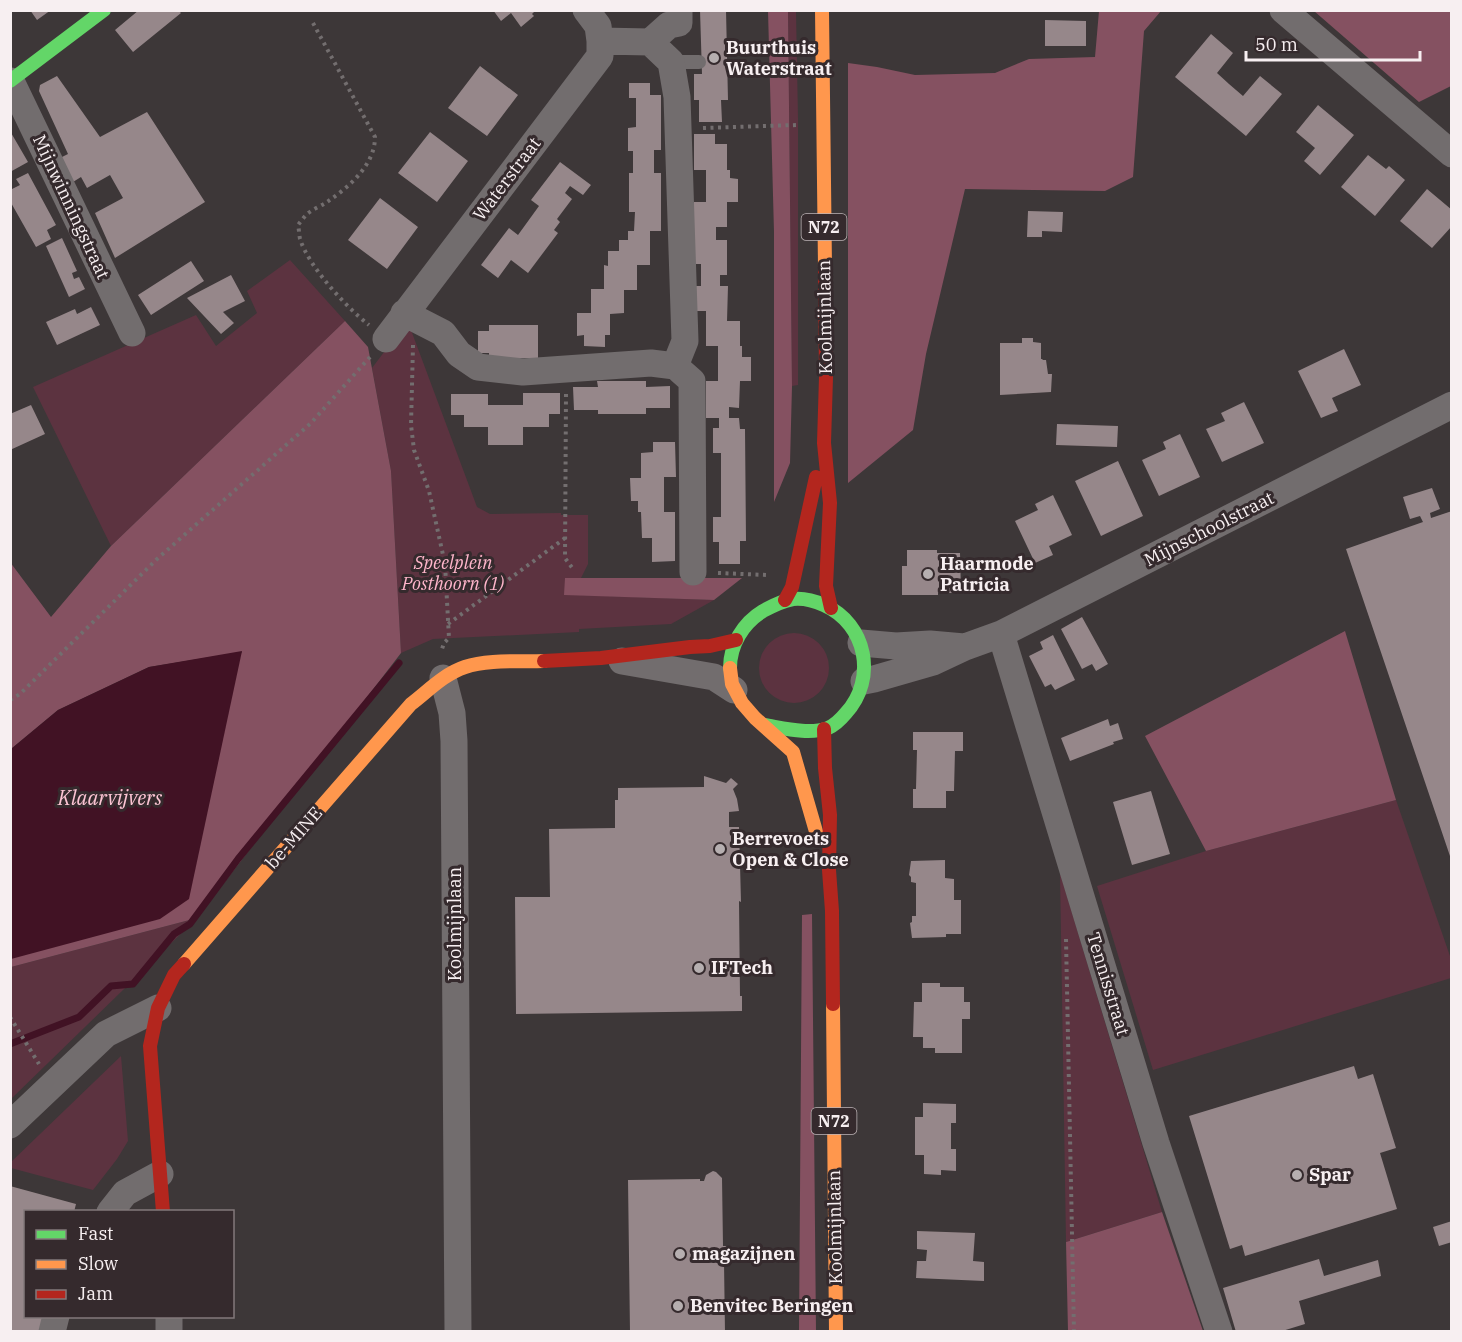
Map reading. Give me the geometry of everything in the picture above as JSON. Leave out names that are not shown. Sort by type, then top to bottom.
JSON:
[{"type":"main road","points":[[11,81],[104,10]]},
{"type":"main road","name":"Koolmijnlaan","points":[[822,10],[826,377],[824,443],[830,502],[826,586],[831,608]]},
{"type":"main road","name":"Koolmijnlaan","points":[[824,443],[792,587],[785,600],[754,616],[744,627],[732,652],[730,671],[734,690],[741,704],[751,716],[792,750],[810,815],[829,870]]},
{"type":"main road","points":[[764,725],[795,730],[824,729],[838,721],[850,710],[859,696],[864,681],[865,662],[861,643],[854,629],[844,617],[817,602],[801,599],[785,600]]},
{"type":"main road","name":"Koolmijnlaan","points":[[443,678],[465,668],[487,663],[601,658],[710,646],[736,640]]},
{"type":"main road","name":"be-MINE","points":[[163,1210],[150,1046],[158,1008],[174,975],[411,704],[443,678]]},
{"type":"main road","name":"Koolmijnlaan","points":[[824,729],[830,816],[829,870],[832,911],[836,1332]]},
{"type":"street","points":[[586,10],[598,26],[600,41],[650,42],[669,25],[679,23],[679,10]]},
{"type":"street","points":[[1283,10],[1452,154]]},
{"type":"street","name":"Waterstraat","points":[[386,339],[408,315],[600,56],[600,41]]},
{"type":"street","points":[[650,42],[670,62],[677,97],[685,341],[675,366]]},
{"type":"street","name":"Mijnwinningstraat","points":[[11,81],[132,333]]},
{"type":"street","points":[[408,315],[443,333],[459,354],[478,367],[523,372],[651,363],[675,366],[692,381],[693,572]]},
{"type":"street","name":"Mijnschoolstraat","points":[[864,681],[933,662],[1001,634],[1452,405]]},
{"type":"street","name":"Tennisstraat","points":[[1001,634],[1156,1143],[1219,1332]]},
{"type":"street","name":"Mijnschoolstraat","points":[[861,643],[896,646],[930,644],[965,648]]},
{"type":"street","name":"Koolmijnlaan","points":[[601,658],[714,677],[734,690]]},
{"type":"street","name":"Koolmijnlaan","points":[[443,678],[452,713],[454,741],[458,1332]]},
{"type":"street","points":[[10,1125],[106,1034],[158,1008]]},
{"type":"street","points":[[111,1210],[124,1193],[160,1174]]},
{"type":"lane","points":[[670,62],[699,62]]},
{"type":"path","points":[[10,700],[20,694],[156,560],[311,423],[386,339],[346,304],[313,266],[300,240],[298,225],[309,213],[351,183],[365,167],[375,148],[375,137],[313,23]]},
{"type":"path","points":[[678,129],[802,125]]},
{"type":"path","points":[[408,315],[413,329],[411,425],[414,450],[429,492],[445,564],[449,638],[441,650]]},
{"type":"path","points":[[566,369],[566,558],[573,568]]},
{"type":"path","points":[[448,624],[566,538]]},
{"type":"path","points":[[693,572],[771,575]]},
{"type":"path","points":[[1066,933],[1074,1332]]},
{"type":"path","points":[[10,1017],[27,1045]]},
{"type":"green space","points":[[788,11],[796,11],[798,118],[798,385],[792,386]]},
{"type":"green space","points":[[290,260],[345,321],[111,546],[33,387],[196,315],[216,346],[257,313],[247,291]]},
{"type":"green space","name":"Speelplein Posthoorn (1)","points":[[411,330],[477,507],[490,514],[588,515],[588,564],[580,580],[580,595],[714,600],[671,624],[579,629],[579,632],[433,639],[401,653],[391,471],[372,368],[400,331]]},
{"type":"green space","points":[[787,633],[801,633],[814,638],[824,648],[829,668],[824,688],[814,698],[801,703],[787,703],[774,698],[764,688],[759,675],[759,661],[764,648],[774,638]]},
{"type":"green space","points":[[1396,800],[1451,959],[1451,978],[1153,1070],[1097,886],[1206,851]]},
{"type":"green space","points":[[1060,873],[1162,1212],[1066,1242]]},
{"type":"green space","points":[[197,918],[11,1099],[11,967]]},
{"type":"green space","points":[[121,1056],[128,1141],[93,1190],[11,1168],[11,1162]]},
{"type":"shaded area","points":[[768,11],[788,11],[792,386],[790,463],[774,502],[774,232]]},
{"type":"shaded area","points":[[1099,11],[1161,11],[1144,31],[1133,177],[1105,191],[965,189],[926,354],[913,430],[848,483],[848,63],[915,75],[995,73],[1029,59],[1095,57]]},
{"type":"shaded area","points":[[1314,11],[1451,11],[1451,86],[1419,102]]},
{"type":"shaded area","points":[[345,321],[368,347],[391,471],[401,653],[197,918],[11,967],[11,959],[242,652],[149,667],[58,710],[11,749],[10,562],[51,617],[111,546]]},
{"type":"shaded area","points":[[565,578],[742,578],[714,600],[564,595]]},
{"type":"shaded area","points":[[1345,631],[1396,800],[1206,851],[1145,736]]},
{"type":"shaded area","points":[[812,914],[816,1331],[799,1332],[802,915]]},
{"type":"shaded area","points":[[1162,1212],[1203,1331],[1068,1331],[1066,1242]]},
{"type":"water","name":"Klaarvijvers","points":[[242,651],[189,899],[160,919],[11,959],[11,749],[58,710],[149,667]]},
{"type":"building","points":[[30,10],[51,10],[37,20]]},
{"type":"building","points":[[139,10],[178,10],[181,13],[133,52],[115,30]]},
{"type":"building","points":[[493,10],[536,10],[532,14],[534,16],[521,27],[511,13],[501,21]]},
{"type":"building","points":[[700,10],[726,10],[728,100],[721,100],[722,122],[699,122],[699,100],[694,100],[694,74],[702,74]]},
{"type":"building","points":[[1045,20],[1086,21],[1086,46],[1045,46]]},
{"type":"building","points":[[1211,34],[1233,53],[1217,73],[1243,96],[1260,76],[1282,94],[1246,136],[1175,77]]},
{"type":"building","points":[[480,66],[518,95],[487,136],[448,108]]},
{"type":"building","points":[[57,76],[100,137],[147,112],[205,202],[115,258],[95,213],[123,198],[110,175],[87,188],[81,177],[73,182],[60,158],[68,154],[39,91],[40,85]]},
{"type":"building","points":[[629,83],[650,83],[650,95],[661,95],[661,150],[654,150],[654,173],[661,173],[661,231],[650,231],[650,265],[637,265],[637,290],[624,290],[624,313],[610,314],[610,335],[605,335],[605,347],[584,346],[584,335],[577,336],[577,313],[591,313],[591,289],[604,289],[604,265],[608,266],[608,251],[619,251],[619,240],[628,240],[628,231],[634,231],[635,212],[629,212],[629,173],[633,173],[633,151],[628,151],[628,128],[636,127],[636,98],[629,98]]},
{"type":"building","points":[[1318,105],[1354,135],[1320,175],[1304,161],[1315,148],[1296,132]]},
{"type":"building","points":[[10,131],[28,162],[10,172]]},
{"type":"building","points":[[430,132],[468,161],[437,202],[398,173]]},
{"type":"building","points":[[694,134],[715,134],[715,144],[727,144],[727,170],[730,170],[730,178],[738,179],[738,202],[727,202],[727,227],[716,227],[716,240],[727,240],[727,275],[720,275],[720,286],[728,286],[727,321],[740,321],[742,357],[751,357],[751,381],[740,381],[739,408],[729,407],[729,418],[739,418],[740,429],[745,429],[746,541],[740,541],[740,564],[719,564],[719,542],[713,542],[713,517],[721,517],[721,453],[713,453],[713,428],[719,428],[719,418],[706,418],[706,381],[718,381],[718,346],[706,346],[706,311],[695,311],[695,286],[701,286],[701,264],[694,264],[694,202],[706,202],[706,170],[694,170]]},
{"type":"building","points":[[1368,155],[1386,169],[1389,166],[1405,180],[1375,216],[1341,187]]},
{"type":"building","points":[[560,162],[591,185],[583,195],[570,186],[565,193],[572,199],[557,219],[560,222],[554,230],[558,233],[528,273],[511,260],[498,278],[481,265],[509,228],[518,235],[539,206],[531,200]]},
{"type":"building","points":[[28,173],[56,225],[47,230],[51,239],[36,247],[10,201],[10,190],[20,185],[16,179]]},
{"type":"building","points":[[1427,189],[1452,210],[1452,226],[1432,248],[1400,221]]},
{"type":"building","points":[[380,198],[418,227],[387,269],[348,240]]},
{"type":"building","points":[[1028,211],[1063,212],[1062,232],[1042,231],[1042,237],[1027,237]]},
{"type":"building","points":[[62,238],[77,271],[72,273],[74,279],[79,277],[85,289],[69,297],[46,246]]},
{"type":"building","points":[[191,261],[204,281],[151,315],[138,295]]},
{"type":"building","points":[[231,275],[245,301],[223,312],[234,323],[221,334],[187,298]]},
{"type":"building","points":[[91,307],[100,325],[57,345],[46,322],[75,309],[77,314]]},
{"type":"building","points":[[489,325],[538,325],[538,358],[489,358],[489,353],[478,353],[478,331],[489,331]]},
{"type":"building","points":[[1022,338],[1033,338],[1033,342],[1041,343],[1041,359],[1046,360],[1048,374],[1052,374],[1051,392],[1000,395],[1000,343],[1022,343]]},
{"type":"building","points":[[1344,349],[1361,385],[1332,398],[1338,411],[1321,418],[1298,371]]},
{"type":"building","points":[[597,381],[646,381],[646,387],[670,386],[670,408],[646,408],[646,414],[598,414],[598,410],[574,410],[573,387],[598,387]]},
{"type":"building","points":[[523,393],[560,393],[560,414],[549,414],[549,427],[523,427],[523,445],[488,445],[488,427],[464,427],[464,415],[451,415],[451,394],[488,394],[488,405],[523,405]]},
{"type":"building","points":[[1244,402],[1264,443],[1222,462],[1206,429],[1225,421],[1221,413]]},
{"type":"building","points":[[31,405],[45,434],[10,450],[10,414]]},
{"type":"building","points":[[1057,424],[1118,426],[1117,447],[1056,445]]},
{"type":"building","points":[[1180,434],[1200,477],[1159,496],[1142,460],[1166,449],[1163,442]]},
{"type":"building","points":[[653,442],[675,442],[676,477],[664,477],[664,512],[675,512],[675,561],[652,562],[652,538],[642,538],[641,512],[638,512],[638,501],[631,501],[630,478],[641,478],[641,453],[653,452]]},
{"type":"building","points":[[1118,461],[1143,516],[1101,536],[1075,481]]},
{"type":"building","points":[[1432,488],[1440,509],[1430,513],[1431,518],[1452,511],[1451,859],[1346,549],[1423,522],[1420,516],[1410,519],[1403,497]]},
{"type":"building","points":[[1053,495],[1072,535],[1049,546],[1053,555],[1035,563],[1015,521],[1038,510],[1035,504]]},
{"type":"building","points":[[907,550],[960,553],[961,593],[902,595],[902,566],[907,566]]},
{"type":"building","points":[[1082,617],[1108,664],[1096,671],[1092,664],[1082,669],[1061,629]]},
{"type":"building","points":[[1053,635],[1075,680],[1055,690],[1051,684],[1045,687],[1029,656],[1043,649],[1040,642]]},
{"type":"building","points":[[1108,719],[1110,726],[1118,723],[1123,739],[1070,761],[1061,738]]},
{"type":"building","points":[[913,732],[963,732],[963,751],[955,751],[954,791],[946,791],[946,808],[913,808],[917,750],[913,750]]},
{"type":"building","points":[[704,776],[726,783],[731,778],[738,784],[733,789],[739,811],[729,812],[729,827],[739,827],[742,1011],[516,1014],[515,897],[550,897],[549,829],[615,828],[615,800],[618,800],[618,788],[704,787]]},
{"type":"building","points":[[1151,791],[1170,854],[1132,865],[1113,802]]},
{"type":"building","points":[[945,860],[945,878],[954,879],[954,900],[961,900],[961,934],[912,938],[910,923],[912,916],[916,916],[916,883],[911,882],[909,875],[911,861]]},
{"type":"building","points":[[922,983],[940,983],[940,987],[964,987],[964,1002],[970,1002],[970,1019],[962,1019],[962,1053],[935,1053],[935,1048],[923,1048],[923,1037],[913,1037],[914,1002],[922,1002]]},
{"type":"building","name":"Spar","points":[[1354,1066],[1358,1079],[1373,1074],[1396,1148],[1380,1153],[1397,1209],[1245,1256],[1242,1245],[1230,1249],[1189,1116]]},
{"type":"building","points":[[923,1103],[956,1104],[956,1123],[951,1123],[951,1149],[956,1149],[956,1171],[941,1170],[941,1175],[924,1174],[924,1155],[915,1155],[915,1117],[923,1117]]},
{"type":"building","name":"magazijnen","points":[[713,1171],[722,1178],[723,1246],[731,1246],[730,1262],[724,1262],[725,1332],[630,1332],[628,1180],[700,1179],[704,1181],[706,1175]]},
{"type":"building","points":[[10,1186],[76,1204],[74,1210],[24,1210],[24,1318],[46,1318],[42,1332],[10,1332]]},
{"type":"building","points":[[1452,1221],[1452,1242],[1439,1246],[1433,1227]]},
{"type":"building","points":[[917,1231],[975,1233],[973,1261],[984,1262],[984,1281],[916,1278],[917,1261],[926,1261],[927,1250],[917,1249]]},
{"type":"building","points":[[1319,1259],[1324,1276],[1378,1260],[1381,1276],[1299,1301],[1305,1324],[1279,1332],[1236,1332],[1223,1288]]},
{"type":"waterway","points":[[10,1044],[79,1017],[111,986],[133,984],[174,934],[190,924],[238,859],[399,663]]},
{"type":"traffic: fast","points":[[10,81],[104,10]]},
{"type":"traffic: fast","points":[[730,668],[732,651],[744,628],[756,616],[777,604],[797,599],[813,601],[839,614],[850,625],[863,653],[864,669],[862,684],[856,699],[846,713],[838,722],[821,730],[796,730],[764,725]]},
{"type":"traffic: slow","points":[[822,10],[825,267]]},
{"type":"traffic: slow","points":[[184,964],[411,704],[443,678],[474,664],[544,661]]},
{"type":"traffic: slow","points":[[730,668],[732,684],[742,703],[755,718],[793,752],[817,835]]},
{"type":"traffic: slow","points":[[833,1004],[836,1332]]},
{"type":"traffic: jam","points":[[825,267],[824,443],[830,503],[826,586],[831,608]]},
{"type":"traffic: jam","points":[[785,600],[792,587],[816,477]]},
{"type":"traffic: jam","points":[[544,661],[601,658],[710,646],[736,640]]},
{"type":"traffic: jam","points":[[824,729],[830,815],[829,870],[833,1004]]},
{"type":"traffic: jam","points":[[163,1210],[150,1046],[158,1008],[174,975],[184,964]]},
{"type":"place","name":"Buurthuis Waterstraat","points":[[714,58]]},
{"type":"place","name":"Haarmode Patricia","points":[[928,574]]},
{"type":"place","name":"Berrevoets Open & Close","points":[[720,849]]},
{"type":"place","name":"IFTech","points":[[699,968]]},
{"type":"place","name":"Spar","points":[[1297,1175]]},
{"type":"place","name":"magazijnen","points":[[680,1254]]},
{"type":"place","name":"Benvitec Beringen","points":[[678,1306]]}]
